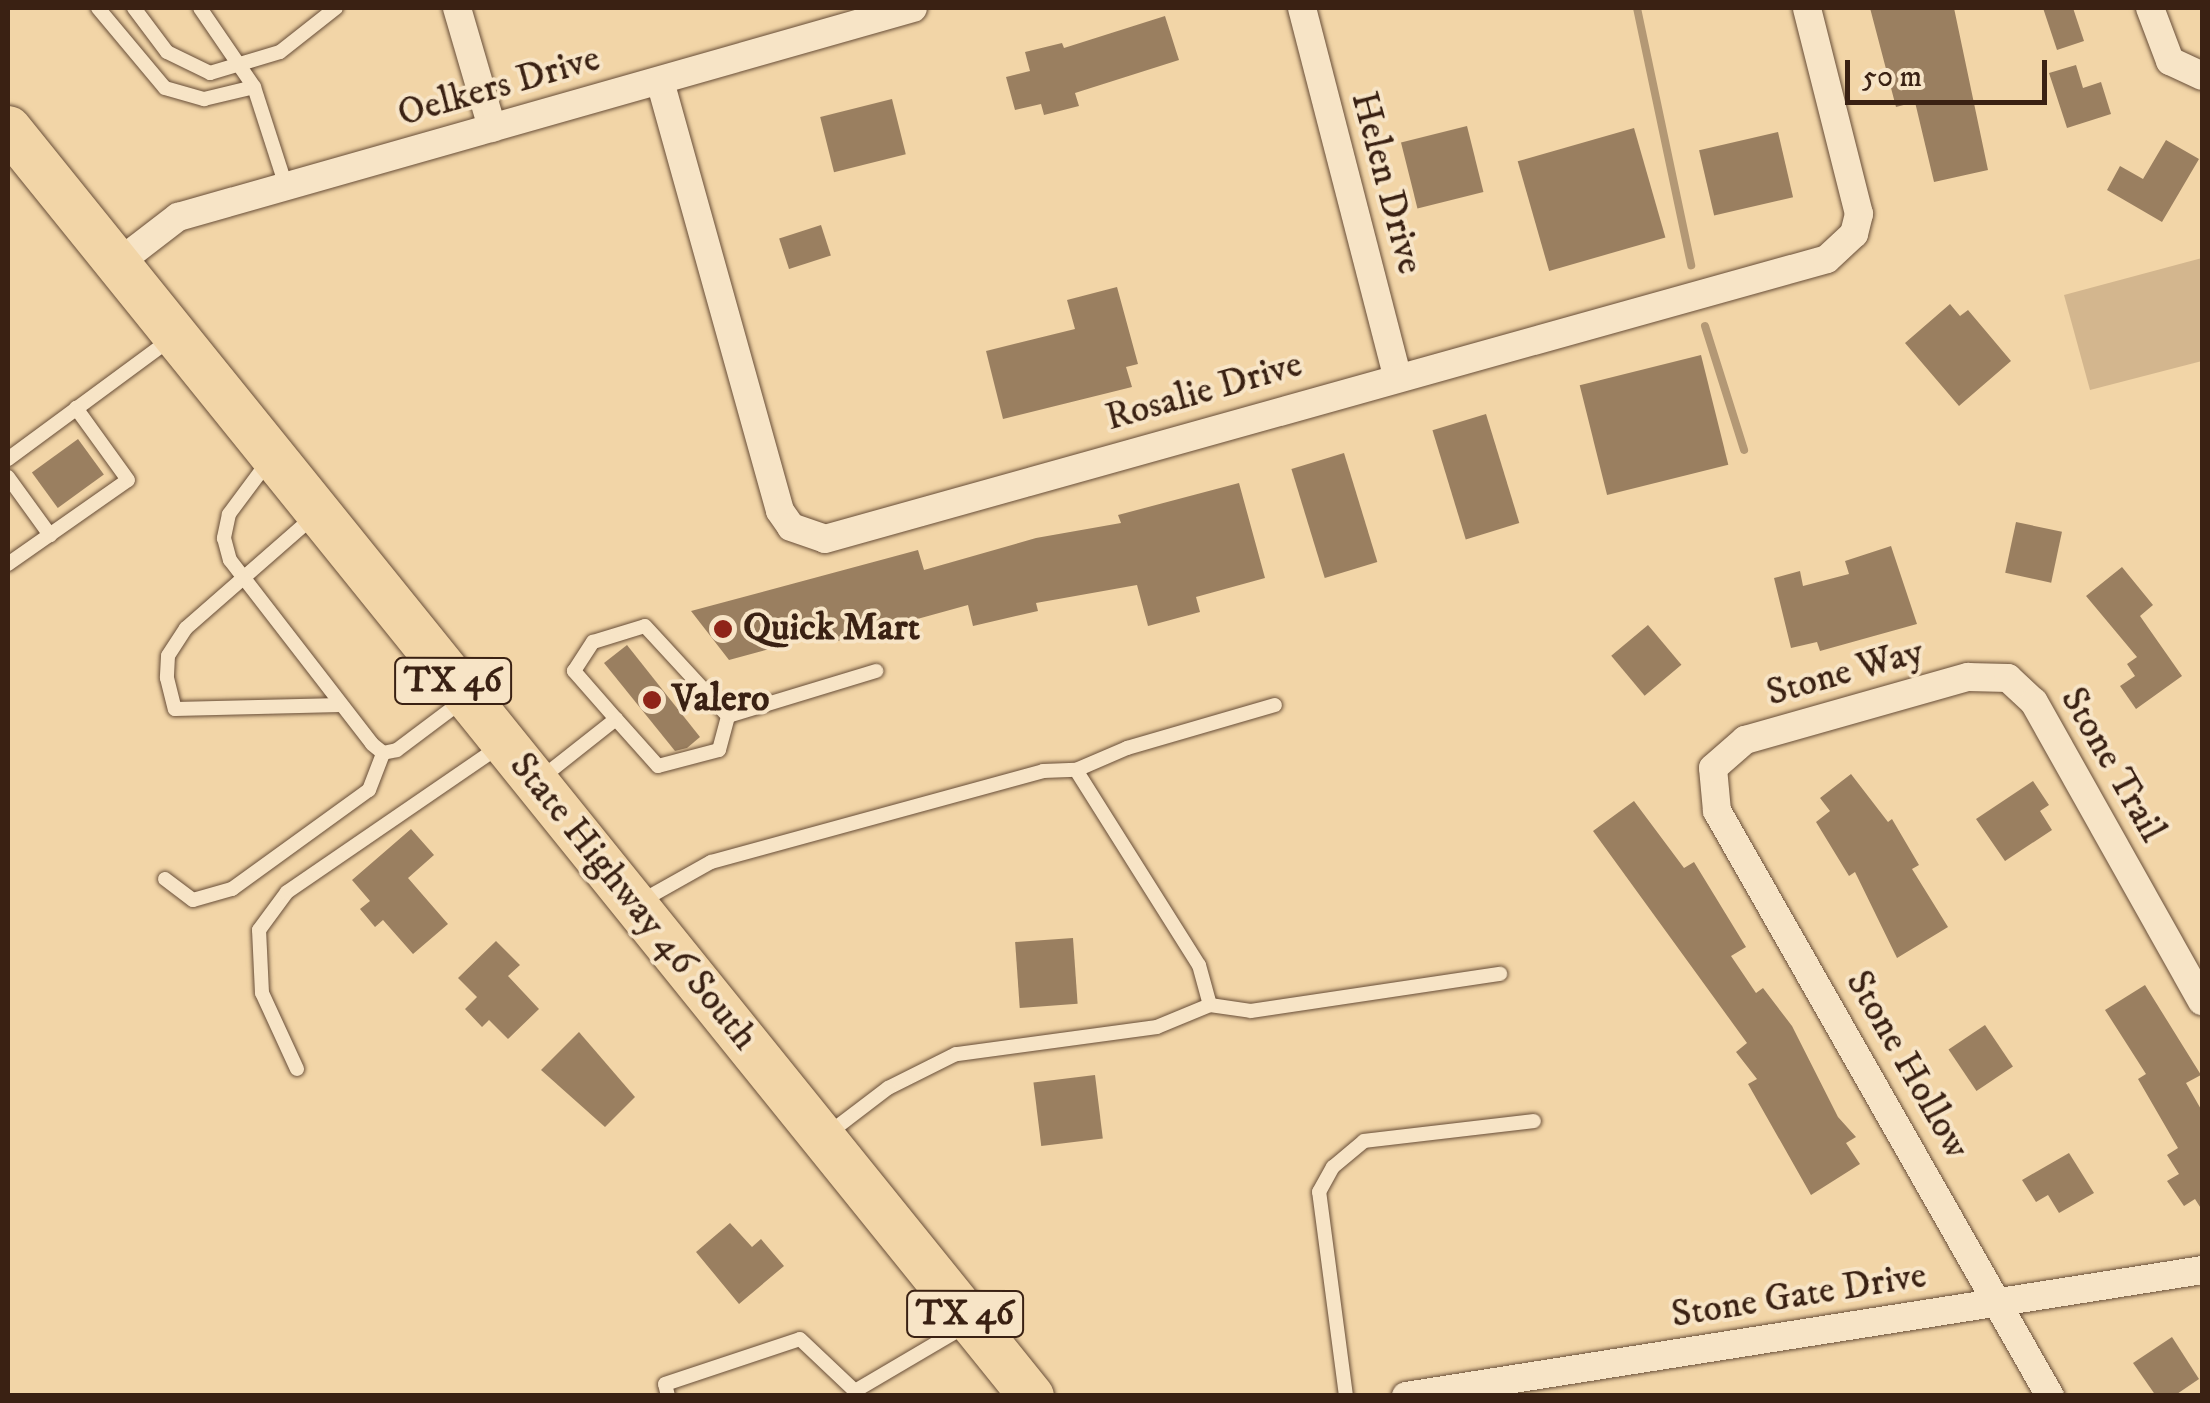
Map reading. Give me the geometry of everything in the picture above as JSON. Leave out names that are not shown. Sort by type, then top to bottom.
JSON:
[{"type":"main road","name":"State Highway 46 South","points":[[8,128],[1031,1396]]},
{"type":"street","points":[[458,8],[492,128]]},
{"type":"street","name":"Oelkers Drive","points":[[118,263],[178,217],[912,8]]},
{"type":"street","name":"Helen Drive","points":[[1302,8],[1397,376]]},
{"type":"street","name":"Rosalie Drive","points":[[660,80],[780,511],[808,537],[826,538],[1842,250],[1854,234],[1857,196],[1807,8]]},
{"type":"street","points":[[2150,8],[2161,46],[2193,73]]},
{"type":"street","name":"Stone Way","points":[[1713,768],[1744,740],[1968,677],[2008,678]]},
{"type":"street","name":"Stone Trail","points":[[2008,678],[2034,702],[2202,1000]]},
{"type":"street","name":"Stone Hollow","points":[[1713,768],[1717,811],[2050,1396]]},
{"type":"street","name":"Stone Gate Drive","points":[[1406,1396],[2202,1270]]},
{"type":"lane","points":[[98,8],[165,88],[204,98],[254,87]]},
{"type":"lane","points":[[134,8],[184,64],[210,73],[242,68],[280,52],[336,8]]},
{"type":"lane","points":[[200,8],[254,87],[286,186]]},
{"type":"lane","points":[[8,459],[176,336]]},
{"type":"lane","points":[[8,564],[128,480],[76,408]]},
{"type":"lane","points":[[271,458],[230,514],[224,538],[245,580],[383,753]]},
{"type":"lane","points":[[8,478],[50,535]]},
{"type":"lane","points":[[317,513],[186,628],[168,656],[175,709],[341,705]]},
{"type":"lane","points":[[645,626],[728,716],[718,750],[658,766],[574,671],[593,642],[645,626]]},
{"type":"lane","points":[[728,716],[876,672]]},
{"type":"lane","points":[[383,753],[397,750],[466,698]]},
{"type":"lane","points":[[637,903],[711,862],[1043,771],[1076,770],[1127,748],[1275,705]]},
{"type":"lane","points":[[536,783],[616,719]]},
{"type":"lane","points":[[297,1070],[262,993],[259,930],[286,892],[504,744]]},
{"type":"lane","points":[[165,878],[193,900],[232,889],[369,790],[383,753]]},
{"type":"lane","points":[[1076,770],[1199,965],[1210,1005]]},
{"type":"lane","points":[[823,1138],[888,1088],[956,1054],[1156,1027],[1210,1005],[1252,1012],[1500,974]]},
{"type":"lane","points":[[1346,1396],[1320,1192],[1332,1167],[1364,1141],[1534,1121]]},
{"type":"lane","points":[[668,1396],[664,1384],[800,1339],[855,1393],[972,1322]]},
{"type":"shaded area","points":[[2202,258],[2202,361],[2090,390],[2064,295]]},
{"type":"building","points":[[1870,8],[1954,8],[1988,170],[1934,182],[1915,102],[1896,107]]},
{"type":"building","points":[[2043,8],[2073,8],[2084,41],[2057,50]]},
{"type":"building","points":[[1165,16],[1179,60],[1075,93],[1079,106],[1044,115],[1041,104],[1015,110],[1006,77],[1030,71],[1025,52],[1062,43],[1064,48]]},
{"type":"building","points":[[2076,65],[2083,88],[2101,82],[2111,114],[2067,128],[2049,73]]},
{"type":"building","points":[[892,99],[906,154],[834,172],[820,117]]},
{"type":"building","points":[[1467,126],[1483,192],[1417,208],[1401,142]]},
{"type":"building","points":[[1634,128],[1665,238],[1549,271],[1518,161]]},
{"type":"building","points":[[1778,132],[1793,197],[1714,216],[1699,150]]},
{"type":"building","points":[[2166,140],[2199,159],[2162,222],[2107,190],[2120,166],[2143,179]]},
{"type":"building","points":[[821,225],[831,255],[789,269],[779,239]]},
{"type":"building","points":[[1117,287],[1138,364],[1126,367],[1132,387],[1003,419],[986,351],[1075,329],[1067,300]]},
{"type":"building","points":[[1950,304],[1960,316],[1968,310],[2011,361],[1959,406],[1905,343]]},
{"type":"building","points":[[1701,355],[1728,465],[1607,495],[1580,385]]},
{"type":"building","points":[[1486,414],[1519,523],[1466,539],[1432,430]]},
{"type":"building","points":[[78,439],[104,475],[58,508],[32,473]]},
{"type":"building","points":[[1344,453],[1377,562],[1325,578],[1291,469]]},
{"type":"building","points":[[1239,483],[1265,578],[1196,597],[1200,612],[1148,626],[1137,585],[1036,603],[1038,611],[973,626],[968,605],[834,642],[831,632],[729,660],[691,611],[918,550],[924,570],[1036,538],[1121,523],[1118,515]]},
{"type":"building","points":[[2016,522],[2062,532],[2051,583],[2005,573]]},
{"type":"building","points":[[1891,546],[1917,624],[1820,651],[1817,642],[1791,648],[1774,578],[1800,571],[1803,586],[1849,574],[1845,561]]},
{"type":"building","points":[[2122,567],[2153,605],[2140,616],[2182,676],[2136,709],[2120,686],[2135,676],[2127,664],[2137,657],[2086,596]]},
{"type":"building","points":[[1648,625],[1681,665],[1645,696],[1611,656]]},
{"type":"building","name":"Valero","points":[[627,645],[700,737],[687,748],[675,751],[604,663]]},
{"type":"building","points":[[1851,774],[1888,822],[1892,819],[1919,865],[1912,869],[1948,927],[1897,958],[1855,872],[1849,876],[1816,822],[1830,811],[1820,798]]},
{"type":"building","points":[[2033,781],[2049,805],[2040,811],[2052,830],[2005,861],[1976,819]]},
{"type":"building","points":[[1634,801],[1684,868],[1694,862],[1746,947],[1731,956],[1756,993],[1763,988],[1792,1026],[1838,1117],[1856,1137],[1846,1143],[1860,1164],[1811,1195],[1748,1084],[1757,1079],[1736,1052],[1747,1043],[1593,831]]},
{"type":"building","points":[[411,829],[434,855],[408,878],[448,924],[413,954],[383,920],[375,927],[360,909],[370,901],[352,880]]},
{"type":"building","points":[[1073,938],[1078,1004],[1020,1008],[1015,942]]},
{"type":"building","points":[[496,941],[520,965],[508,976],[539,1009],[508,1039],[489,1020],[482,1027],[465,1009],[477,997],[458,978]]},
{"type":"building","points":[[2145,985],[2201,1075],[2186,1083],[2202,1111],[2202,1210],[2195,1199],[2184,1206],[2167,1181],[2179,1174],[2167,1155],[2178,1148],[2138,1079],[2146,1074],[2105,1010]]},
{"type":"building","points":[[1985,1025],[2013,1066],[1976,1091],[1949,1050]]},
{"type":"building","points":[[579,1032],[635,1097],[605,1127],[541,1070]]},
{"type":"building","points":[[1095,1075],[1103,1139],[1041,1146],[1033,1083]]},
{"type":"building","points":[[2069,1153],[2094,1193],[2059,1213],[2048,1195],[2036,1202],[2022,1180]]},
{"type":"building","points":[[730,1223],[752,1247],[761,1239],[784,1266],[739,1304],[696,1252]]},
{"type":"building","points":[[2172,1337],[2199,1379],[2174,1396],[2156,1396],[2133,1363]]},
{"type":"waterway","points":[[1637,8],[1691,265]]},
{"type":"waterway","points":[[1705,326],[1744,450]]},
{"type":"place","name":"Quick Mart","points":[[723,629]]},
{"type":"place","name":"Valero","points":[[652,700]]}]
